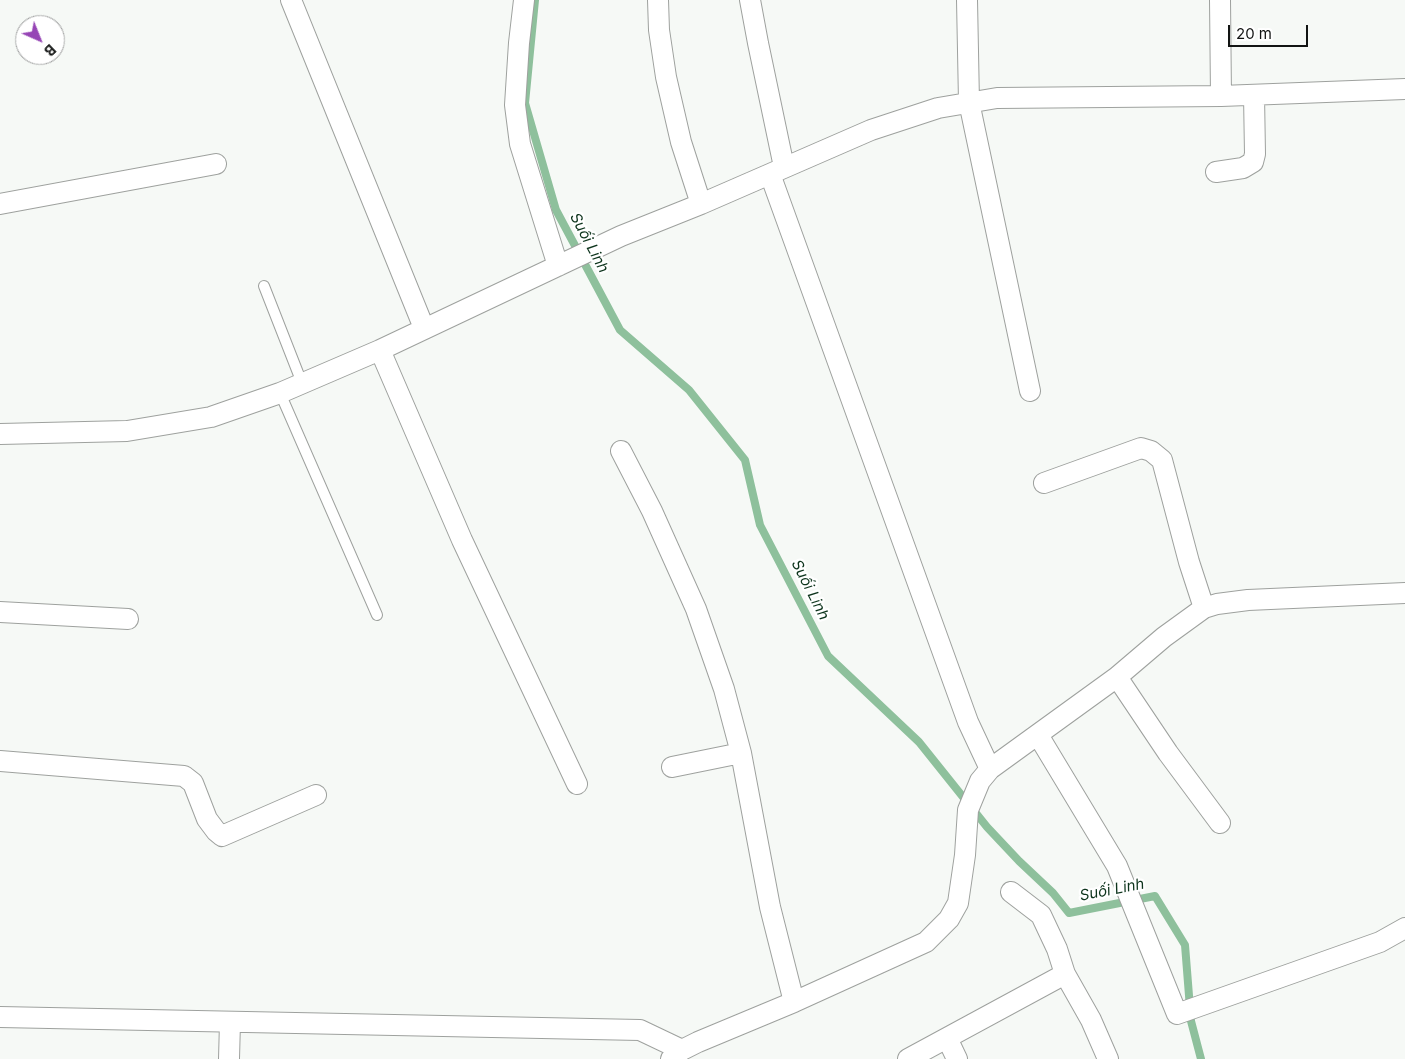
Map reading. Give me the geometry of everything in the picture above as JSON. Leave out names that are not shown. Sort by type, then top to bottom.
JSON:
[{"type":"street","points":[[291,0],[424,328]]},
{"type":"street","points":[[524,0],[515,105],[520,144],[558,266]]},
{"type":"street","points":[[658,0],[659,30],[666,77],[681,142],[701,204]]},
{"type":"street","points":[[750,0],[777,170],[985,775]]},
{"type":"street","points":[[967,0],[969,102],[1030,391]]},
{"type":"street","points":[[1220,0],[1221,96]]},
{"type":"street","points":[[0,434],[127,431],[211,417],[280,393],[380,350],[621,236],[701,204],[871,130],[938,108],[997,98],[1221,96],[1405,89]]},
{"type":"street","points":[[1216,172],[1243,168],[1253,162],[1256,140],[1254,95]]},
{"type":"street","points":[[0,204],[216,164]]},
{"type":"street","points":[[380,350],[462,540],[577,784]]},
{"type":"street","points":[[1044,483],[1141,448],[1151,451],[1162,460],[1189,562],[1204,608]]},
{"type":"street","points":[[621,451],[652,510],[696,609],[724,689],[741,753],[770,907],[794,1002]]},
{"type":"street","points":[[0,1017],[640,1030],[677,1055],[698,1042],[794,1002],[926,942],[938,932],[949,919],[958,903],[966,855],[968,810],[985,775],[1117,677],[1164,637],[1204,608],[1217,604],[1248,600],[1405,593]]},
{"type":"street","points":[[0,612],[128,619]]},
{"type":"street","points":[[1117,677],[1168,754],[1220,822]]},
{"type":"street","points":[[1038,735],[1117,866],[1177,1014],[1380,942],[1405,928]]},
{"type":"street","points":[[672,767],[741,753]]},
{"type":"street","points":[[0,761],[184,776],[193,783],[207,819],[222,836],[316,796]]},
{"type":"street","points":[[1011,892],[1041,915],[1057,949],[1065,974],[1091,1020],[1108,1059]]},
{"type":"street","points":[[908,1059],[1065,974]]},
{"type":"street","points":[[229,1059],[230,1022]]},
{"type":"street","points":[[947,1038],[957,1059]]},
{"type":"lane","points":[[264,286],[302,383]]},
{"type":"lane","points":[[280,393],[377,615]]},
{"type":"waterway","name":"Suối Linh","points":[[535,0],[525,103],[556,210],[620,330],[689,390],[745,460],[760,525],[828,656],[919,742],[987,827],[1019,861],[1053,893],[1069,913],[1155,896],[1185,945],[1191,1021],[1201,1059]]}]
